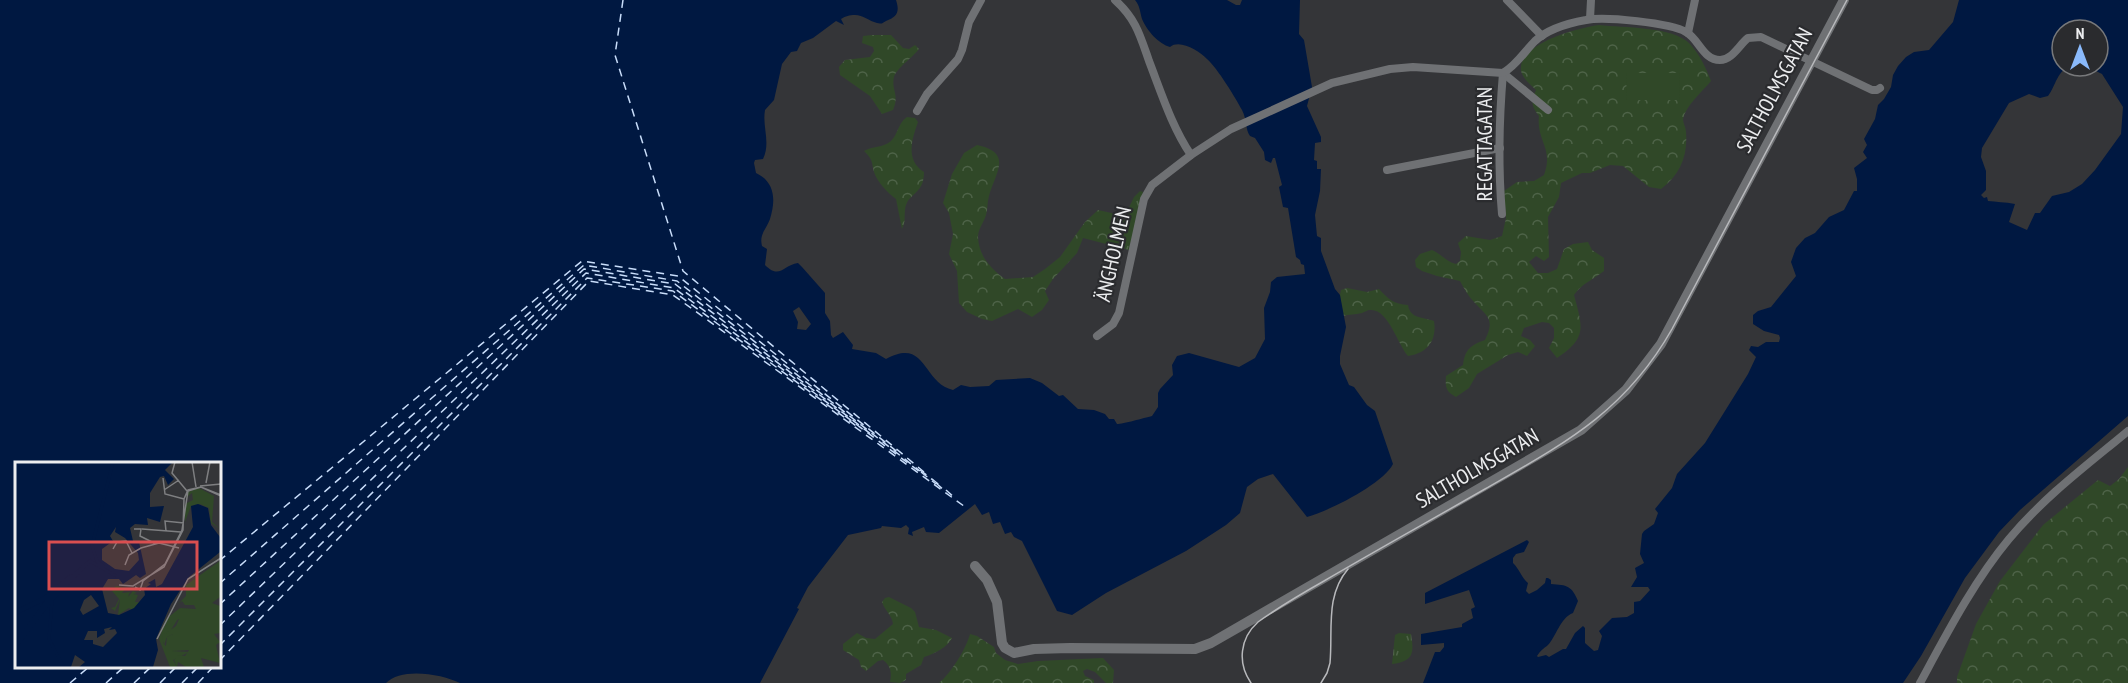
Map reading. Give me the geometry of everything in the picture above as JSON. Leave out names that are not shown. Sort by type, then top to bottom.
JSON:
[{"type":"street","points":[[917,111],[927,94],[957,59],[962,50],[969,22],[981,0]]},
{"type":"street","points":[[1115,0],[1130,15],[1138,29],[1167,106],[1183,143],[1191,155]]},
{"type":"street","points":[[1507,0],[1542,36]]},
{"type":"street","points":[[1590,19],[1591,0]]},
{"type":"street","points":[[1688,33],[1695,0]]},
{"type":"street","name":"SALTHOLMSGATAN","points":[[975,567],[987,580],[997,602],[1002,643],[1005,648],[1014,653],[1034,649],[1070,648],[1195,649],[1220,638],[1550,449],[1597,417],[1626,390],[1652,358],[1844,0]]},
{"type":"street","points":[[1548,110],[1503,74],[1542,36],[1568,24],[1590,19],[1667,26],[1688,33],[1705,53],[1716,60],[1728,58],[1743,41],[1756,37],[1770,40],[1872,90],[1880,88]]},
{"type":"street","name":"ÄNGHOLMEN","points":[[1097,336],[1113,324],[1119,313],[1144,199],[1148,190],[1191,155],[1231,129],[1340,81],[1413,66],[1503,74]]},
{"type":"street","name":"REGATTAGATAN","points":[[1502,214],[1499,188],[1499,112],[1503,74]]},
{"type":"street","points":[[1388,170],[1500,148]]},
{"type":"street","points":[[1920,683],[1953,624],[1994,558],[2008,540],[2066,482],[2128,430]]},
{"type":"green space","points":[[1599,25],[1647,29],[1672,34],[1690,44],[1700,57],[1711,81],[1691,104],[1683,119],[1686,130],[1684,157],[1673,178],[1661,189],[1649,187],[1623,166],[1610,165],[1590,173],[1582,173],[1561,183],[1559,197],[1548,217],[1549,257],[1544,261],[1536,256],[1529,262],[1538,273],[1548,273],[1557,269],[1564,249],[1573,244],[1588,242],[1592,250],[1604,258],[1604,271],[1574,295],[1580,324],[1578,338],[1567,351],[1557,358],[1549,348],[1554,338],[1554,328],[1549,323],[1542,322],[1524,328],[1521,336],[1530,340],[1535,346],[1527,356],[1518,352],[1508,355],[1477,374],[1469,388],[1456,397],[1447,389],[1446,376],[1463,365],[1465,355],[1470,348],[1485,340],[1490,323],[1460,281],[1422,271],[1416,267],[1415,260],[1420,254],[1432,250],[1456,264],[1460,261],[1461,252],[1458,243],[1466,236],[1490,240],[1502,236],[1506,218],[1504,191],[1517,182],[1534,181],[1544,175],[1547,166],[1539,116],[1533,103],[1536,90],[1522,74],[1522,61],[1529,52],[1551,39],[1564,33]]},
{"type":"green space","points":[[891,35],[903,48],[909,49],[915,45],[919,49],[895,74],[893,82],[895,105],[893,110],[882,114],[870,96],[840,75],[839,67],[845,60],[870,57],[874,51],[873,47],[862,43],[863,36]]},
{"type":"green space","points":[[1626,73],[1679,73],[1680,100],[1627,100]]},
{"type":"green space","points":[[907,117],[915,118],[918,122],[912,142],[912,155],[914,162],[924,172],[919,190],[906,204],[902,229],[896,199],[878,180],[871,160],[864,151],[891,141]]},
{"type":"green space","points":[[977,145],[995,153],[999,159],[998,172],[988,198],[986,215],[978,237],[986,261],[1005,279],[1033,277],[1045,269],[1060,257],[1085,222],[1098,210],[1125,216],[1126,233],[1122,240],[1114,246],[1083,238],[1077,253],[1045,291],[1049,300],[1042,310],[1032,317],[1018,309],[992,321],[967,312],[959,303],[957,271],[949,254],[953,234],[949,213],[943,203],[952,174],[964,153]]},
{"type":"green space","points":[[1140,191],[1143,192],[1129,250],[1114,246],[1123,241],[1128,227],[1125,216],[1134,197]]},
{"type":"green space","points":[[1347,288],[1367,292],[1379,289],[1392,300],[1408,305],[1414,315],[1434,321],[1434,334],[1430,344],[1421,352],[1408,356],[1392,328],[1376,311],[1369,310],[1343,316],[1340,295],[1341,290]]},
{"type":"green space","points":[[2128,467],[2128,683],[1957,683],[1957,677],[1976,624],[2000,581],[2043,525],[2098,480],[2110,486]]},
{"type":"green space","points":[[889,597],[915,612],[919,627],[936,630],[952,638],[940,650],[924,657],[921,665],[906,674],[906,680],[900,683],[890,682],[890,670],[883,660],[878,661],[866,671],[861,667],[859,660],[843,650],[843,644],[857,633],[866,638],[875,639],[893,624],[882,602]]},
{"type":"green space","points":[[970,634],[994,647],[996,653],[1005,660],[1018,664],[1103,658],[1114,670],[1113,683],[1106,683],[1095,672],[1087,669],[1083,671],[1085,676],[1094,680],[1094,683],[939,683],[958,660]]},
{"type":"green space","points":[[1411,634],[1412,651],[1405,661],[1392,664],[1395,635]]},
{"type":"water","points":[[0,0],[896,0],[898,8],[895,16],[890,19],[881,24],[858,15],[846,16],[841,19],[844,25],[836,21],[813,38],[801,43],[797,51],[791,52],[782,64],[774,100],[765,110],[765,153],[763,159],[755,160],[754,163],[756,173],[770,186],[773,198],[770,219],[761,238],[762,246],[767,249],[765,265],[778,271],[798,263],[825,293],[825,313],[830,321],[831,335],[833,338],[843,332],[853,345],[852,349],[876,353],[886,359],[899,354],[917,357],[935,379],[943,386],[953,390],[961,385],[989,386],[996,380],[1030,378],[1042,383],[1059,396],[1063,395],[1078,409],[1094,410],[1105,414],[1109,419],[1114,419],[1117,424],[1152,416],[1158,407],[1160,389],[1173,375],[1172,365],[1177,356],[1189,353],[1239,367],[1255,358],[1265,339],[1264,308],[1271,282],[1277,277],[1305,274],[1304,265],[1296,257],[1288,208],[1283,207],[1279,187],[1282,185],[1275,158],[1271,163],[1265,160],[1264,152],[1255,138],[1248,133],[1244,113],[1239,104],[1226,83],[1204,56],[1184,45],[1170,47],[1158,40],[1144,24],[1135,0],[1227,0],[1240,5],[1242,0],[1300,0],[1299,34],[1304,40],[1312,87],[1307,106],[1321,137],[1321,142],[1315,143],[1314,160],[1317,161],[1317,169],[1321,169],[1320,191],[1315,215],[1317,236],[1321,238],[1321,251],[1335,289],[1340,295],[1346,327],[1340,364],[1349,385],[1354,387],[1367,405],[1375,411],[1393,464],[1378,480],[1341,503],[1307,517],[1273,474],[1258,479],[1247,487],[1240,513],[1226,525],[1186,551],[1106,593],[1072,615],[1057,611],[1022,541],[1014,537],[1011,532],[1005,534],[1000,522],[993,524],[989,512],[982,515],[975,504],[939,533],[926,532],[924,527],[912,532],[913,536],[908,534],[909,528],[906,525],[901,528],[882,526],[848,535],[808,587],[760,683],[460,683],[433,675],[411,674],[401,675],[386,683],[0,683]],"holes":[[[799,307],[811,324],[806,330],[797,329],[798,322],[793,311]]]},
{"type":"water","points":[[1959,0],[2128,0],[2128,416],[2020,510],[1999,532],[1965,578],[1903,683],[1423,683],[1435,652],[1440,652],[1444,643],[1421,645],[1421,634],[1462,627],[1462,624],[1473,618],[1471,609],[1475,607],[1469,590],[1425,604],[1425,593],[1527,540],[1529,542],[1524,552],[1516,554],[1513,558],[1513,563],[1528,583],[1526,591],[1529,594],[1537,590],[1548,578],[1551,584],[1571,589],[1578,601],[1573,613],[1561,623],[1551,642],[1538,657],[1546,655],[1549,657],[1566,649],[1575,633],[1583,626],[1585,643],[1594,651],[1598,650],[1602,636],[1599,631],[1612,618],[1627,617],[1634,613],[1634,602],[1640,601],[1650,590],[1648,587],[1631,587],[1637,577],[1635,568],[1644,563],[1640,554],[1642,534],[1654,524],[1658,513],[1655,509],[1672,488],[1677,474],[1705,443],[1748,374],[1756,357],[1749,350],[1751,346],[1758,347],[1766,342],[1779,342],[1779,335],[1764,331],[1753,324],[1753,315],[1771,307],[1796,276],[1791,262],[1796,248],[1805,238],[1815,233],[1829,217],[1844,210],[1854,191],[1857,191],[1854,168],[1867,158],[1863,152],[1867,145],[1864,139],[1875,119],[1878,105],[1891,87],[1893,75],[1906,57],[1914,52],[1929,50],[1953,22]],"holes":[[[2050,18],[2110,18],[2110,78],[2105,78],[2123,107],[2121,134],[2095,170],[2082,184],[2069,192],[2052,196],[2040,213],[2035,213],[2027,230],[2009,222],[2015,204],[1988,201],[1987,197],[1984,198],[1981,195],[1986,190],[1986,171],[1981,157],[1982,148],[2009,103],[2029,94],[2040,98],[2048,96],[2058,78],[2050,78]]]},
{"type":"ferry route","points":[[623,0],[615,55],[683,271],[924,472]]},
{"type":"ferry route","points":[[220,560],[582,261],[678,276],[900,454]]},
{"type":"ferry route","points":[[220,583],[584,265],[677,281],[920,471]]},
{"type":"ferry route","points":[[220,604],[584,269],[675,284],[872,435]]},
{"type":"ferry route","points":[[220,625],[586,273],[674,288],[920,472]]},
{"type":"ferry route","points":[[220,645],[587,278],[673,291],[859,428]]},
{"type":"ferry route","points":[[220,660],[589,281],[673,295],[968,509]]},
{"type":"ferry route","points":[[920,470],[933,480]]},
{"type":"ferry route","points":[[921,472],[936,484]]},
{"type":"ferry route","points":[[932,479],[942,487]]},
{"type":"ferry route","points":[[936,483],[946,492]]},
{"type":"ferry route","points":[[946,490],[956,499]]},
{"type":"ferry route","points":[[70,683],[88,668]]},
{"type":"ferry route","points":[[106,683],[123,668]]},
{"type":"ferry route","points":[[134,683],[150,668]]},
{"type":"ferry route","points":[[160,683],[175,668]]},
{"type":"ferry route","points":[[182,683],[197,668]]},
{"type":"ferry route","points":[[198,683],[212,668]]},
{"type":"tram line","points":[[1251,683],[1244,667],[1242,651],[1247,635],[1258,622],[1307,591],[1567,440],[1591,423],[1634,383],[1654,358],[1672,329],[1847,0]]},
{"type":"tram line","points":[[1321,683],[1330,663],[1333,602],[1336,590],[1348,569]]}]
